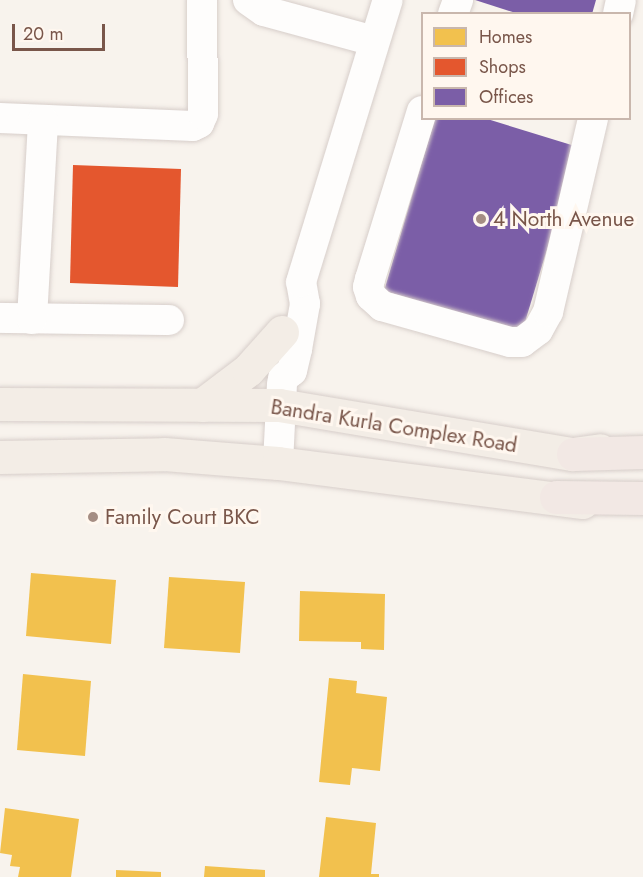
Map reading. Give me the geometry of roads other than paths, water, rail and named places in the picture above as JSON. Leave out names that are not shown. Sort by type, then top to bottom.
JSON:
[{"type":"highway","points":[[573,454],[643,452]]},
{"type":"highway","points":[[556,497],[643,498]]},
{"type":"main road","points":[[202,405],[248,370],[282,332]]},
{"type":"main road","name":"Bandra Kurla Complex Road","points":[[0,404],[202,405],[281,392],[573,454],[643,442]]},
{"type":"main road","points":[[0,457],[164,454],[278,464],[556,497],[643,512]]},
{"type":"street","points":[[0,118],[193,126],[199,123],[203,114],[202,0]]},
{"type":"street","points":[[248,0],[264,11],[374,41]]},
{"type":"street","points":[[281,392],[292,371],[297,350],[305,304],[301,282],[388,0]]},
{"type":"street","points":[[421,117],[370,279],[368,287],[371,296],[382,306],[510,342],[522,342],[538,330],[548,312],[593,120]]},
{"type":"street","points":[[32,319],[43,120]]},
{"type":"street","points":[[278,464],[281,392],[279,371],[282,332],[287,296],[301,282]]},
{"type":"street","points":[[0,318],[169,320]]},
{"type":"place","name":"4 North Avenue","points":[[481,219]]},
{"type":"place","name":"Family Court BKC","points":[[93,517]]}]
